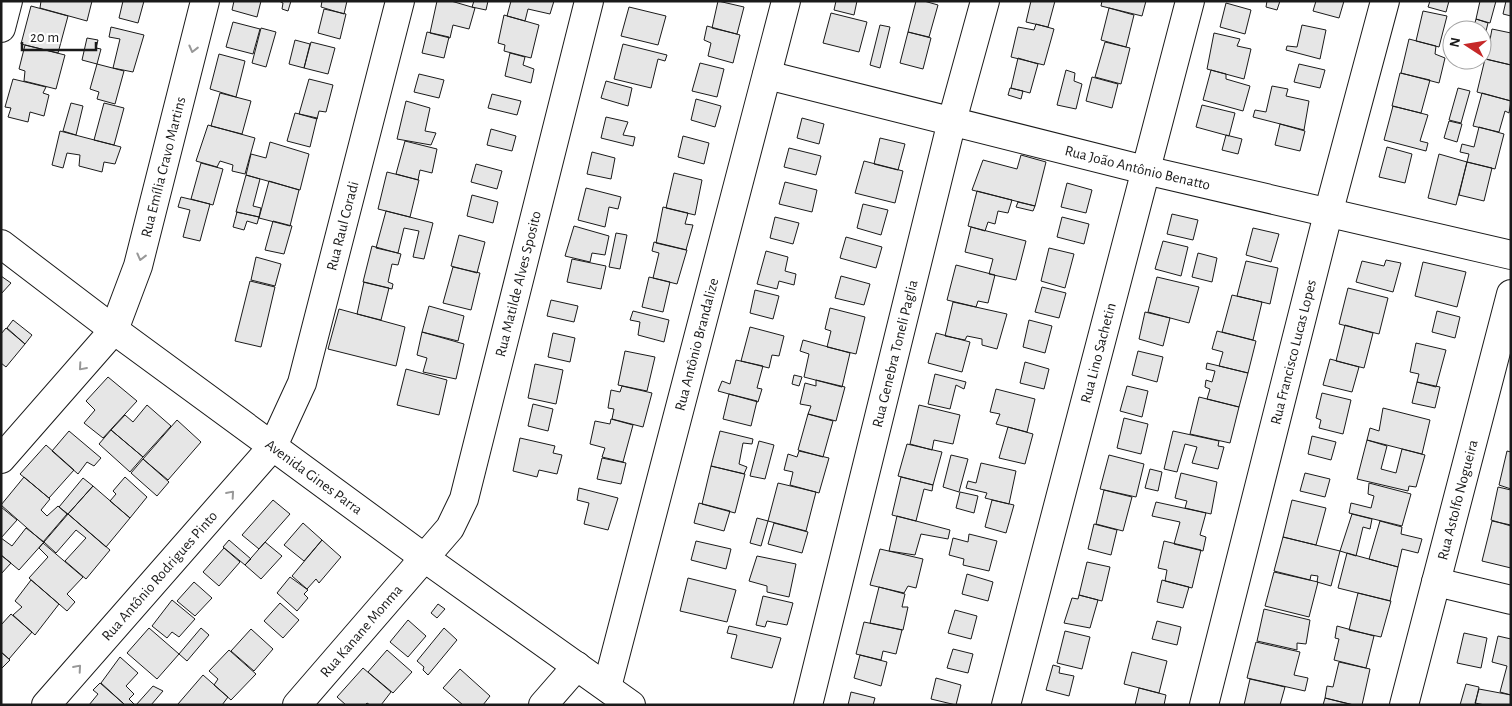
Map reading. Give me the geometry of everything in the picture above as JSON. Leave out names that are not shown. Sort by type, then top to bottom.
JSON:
[{"type":"street","points":[[1,28],[8,1]]},
{"type":"street","name":"Rua Emília Cravo Martins","points":[[114,330],[138,266],[205,1]]},
{"type":"street","name":"Rua Raul Coradi","points":[[273,446],[302,383],[400,1]]},
{"type":"street","name":"Rua Matilde Alves Sposito","points":[[426,558],[450,528],[464,499],[589,1]]},
{"type":"street","name":"Rua Antônio Brandalize","points":[[607,687],[786,1]]},
{"type":"street","name":"Rua Genebra Toneli Paglia","points":[[808,705],[952,121],[985,1]]},
{"type":"street","name":"Rua Lino Sachetin","points":[[1006,705],[1190,1]]},
{"type":"street","name":"Rua Francisco Lucas Lopes","points":[[1204,705],[1328,214],[1385,1]]},
{"type":"street","name":"Rua João Antônio Benatto","points":[[767,75],[1145,170],[1511,255]]},
{"type":"street","name":"Avenida Gines Parra","points":[[1,244],[114,330],[631,705]]},
{"type":"street","name":"Rua Astolfo Nogueira","points":[[1404,705],[1511,294]]},
{"type":"street","points":[[1,459],[114,330]]},
{"type":"street","name":"Rua Antônio Rodrigues Pinto","points":[[46,705],[273,446]]},
{"type":"street","name":"Rua Kanane Monma","points":[[297,705],[426,558]]},
{"type":"street","points":[[1436,582],[1511,600]]},
{"type":"street","points":[[543,705],[577,666]]},
{"type":"building","points":[[41,1],[92,1],[87,21],[40,8]]},
{"type":"building","points":[[123,1],[144,1],[138,23],[119,18]]},
{"type":"building","points":[[234,1],[261,1],[257,17],[232,10]]},
{"type":"building","points":[[279,1],[291,1],[288,11],[282,9],[283,3]]},
{"type":"building","points":[[322,1],[347,1],[344,14],[321,7]]},
{"type":"building","points":[[437,1],[451,1],[475,8],[469,29],[453,25],[450,38],[430,33]]},
{"type":"building","points":[[474,1],[488,1],[486,10],[472,7]]},
{"type":"building","points":[[511,1],[554,1],[550,14],[528,9],[525,21],[507,16]]},
{"type":"building","points":[[718,1],[744,7],[737,34],[712,28]]},
{"type":"building","points":[[836,1],[857,1],[854,15],[834,10]]},
{"type":"building","points":[[916,1],[938,5],[929,37],[908,32]]},
{"type":"building","points":[[1031,1],[1055,1],[1048,27],[1026,22]]},
{"type":"building","points":[[1102,1],[1146,1],[1142,16],[1101,6]]},
{"type":"building","points":[[1267,1],[1280,1],[1277,10],[1266,7]]},
{"type":"building","points":[[1316,1],[1344,1],[1339,18],[1313,11]]},
{"type":"building","points":[[1430,1],[1449,1],[1446,12],[1428,7]]},
{"type":"building","points":[[1480,1],[1496,1],[1491,20],[1476,19]]},
{"type":"building","points":[[1506,1],[1511,1],[1511,16],[1503,14]]},
{"type":"building","points":[[1226,3],[1251,10],[1245,34],[1220,27]]},
{"type":"building","points":[[31,6],[68,16],[58,53],[21,44]]},
{"type":"building","points":[[629,7],[666,16],[658,45],[621,36]]},
{"type":"building","points":[[1109,8],[1134,15],[1126,47],[1101,40]]},
{"type":"building","points":[[324,9],[346,14],[340,39],[318,33]]},
{"type":"building","points":[[1423,11],[1447,16],[1446,20],[1442,20],[1442,35],[1439,47],[1416,41]]},
{"type":"building","points":[[831,13],[867,22],[859,52],[823,43]]},
{"type":"building","points":[[504,15],[539,25],[531,58],[504,51],[505,45],[498,43]]},
{"type":"building","points":[[233,22],[260,29],[253,54],[226,47]]},
{"type":"building","points":[[1036,24],[1054,29],[1044,65],[1011,57],[1018,27],[1034,30]]},
{"type":"building","points":[[880,25],[890,27],[880,68],[870,65]]},
{"type":"building","points":[[1302,25],[1326,30],[1320,59],[1286,50],[1287,46],[1297,47]]},
{"type":"building","points":[[707,26],[740,35],[733,63],[708,56],[711,43],[704,40]]},
{"type":"building","points":[[111,27],[144,35],[133,72],[113,68],[120,39],[109,37]]},
{"type":"building","points":[[261,28],[276,32],[266,67],[252,63]]},
{"type":"building","points":[[1492,29],[1511,33],[1511,65],[1492,60]]},
{"type":"building","points":[[427,32],[449,37],[444,58],[422,53]]},
{"type":"building","points":[[908,32],[931,38],[923,69],[900,63]]},
{"type":"building","points":[[1214,33],[1240,39],[1237,46],[1251,49],[1244,79],[1207,69]]},
{"type":"building","points":[[87,38],[98,40],[96,48],[101,49],[97,64],[82,60]]},
{"type":"building","points":[[1409,39],[1436,46],[1435,54],[1442,57],[1442,70],[1439,83],[1401,73]]},
{"type":"building","points":[[295,40],[310,44],[304,68],[289,64]]},
{"type":"building","points":[[311,42],[335,48],[328,74],[304,68]]},
{"type":"building","points":[[1105,42],[1130,48],[1121,84],[1095,77]]},
{"type":"building","points":[[623,44],[667,55],[665,61],[658,59],[651,88],[614,79]]},
{"type":"building","points":[[25,45],[65,55],[56,89],[24,81],[25,71],[19,69]]},
{"type":"building","points":[[510,53],[525,57],[523,65],[534,69],[531,83],[505,76]]},
{"type":"building","points":[[219,54],[245,61],[236,97],[210,89]]},
{"type":"building","points":[[1018,58],[1038,64],[1030,93],[1011,88]]},
{"type":"building","points":[[1492,61],[1511,65],[1511,101],[1477,92],[1482,70],[1492,70]]},
{"type":"building","points":[[700,63],[724,69],[717,97],[692,91]]},
{"type":"building","points":[[97,64],[124,71],[115,104],[97,99],[99,92],[90,89]]},
{"type":"building","points":[[1299,64],[1325,70],[1320,88],[1294,82]]},
{"type":"building","points":[[1066,70],[1075,73],[1074,81],[1082,84],[1076,109],[1057,105]]},
{"type":"building","points":[[1211,70],[1226,74],[1226,79],[1250,86],[1243,111],[1203,100]]},
{"type":"building","points":[[1400,73],[1430,80],[1421,113],[1392,106]]},
{"type":"building","points":[[419,74],[444,80],[439,98],[414,92]]},
{"type":"building","points":[[1092,77],[1118,84],[1112,108],[1086,101]]},
{"type":"building","points":[[13,79],[46,87],[43,93],[49,95],[44,116],[30,112],[28,122],[8,117],[11,108],[5,107]]},
{"type":"building","points":[[309,79],[333,85],[326,112],[319,111],[317,119],[299,114]]},
{"type":"building","points":[[606,81],[632,88],[628,106],[601,98]]},
{"type":"building","points":[[1272,86],[1288,89],[1286,96],[1309,101],[1304,130],[1253,117],[1255,110],[1266,112]]},
{"type":"building","points":[[1010,88],[1023,91],[1021,99],[1008,95]]},
{"type":"building","points":[[1458,88],[1470,91],[1461,123],[1449,120]]},
{"type":"building","points":[[220,93],[251,101],[242,134],[211,126]]},
{"type":"building","points":[[1482,93],[1511,101],[1509,113],[1505,111],[1499,132],[1473,126]]},
{"type":"building","points":[[492,94],[521,101],[517,115],[488,108]]},
{"type":"building","points":[[696,99],[721,106],[715,127],[691,120]]},
{"type":"building","points":[[406,101],[430,108],[425,131],[436,133],[431,145],[397,139]]},
{"type":"building","points":[[71,103],[83,106],[76,135],[63,131]]},
{"type":"building","points":[[104,103],[124,108],[114,145],[94,140]]},
{"type":"building","points":[[1202,105],[1235,113],[1229,136],[1196,127]]},
{"type":"building","points":[[1393,106],[1428,115],[1420,141],[1428,143],[1426,151],[1384,140]]},
{"type":"building","points":[[295,113],[317,118],[310,147],[287,141]]},
{"type":"building","points":[[606,117],[628,122],[623,135],[635,137],[633,146],[601,138]]},
{"type":"building","points":[[802,118],[824,124],[819,144],[797,138]]},
{"type":"building","points":[[1449,121],[1462,124],[1457,142],[1444,138]]},
{"type":"building","points":[[1280,124],[1305,131],[1300,151],[1275,145]]},
{"type":"building","points":[[208,125],[255,138],[245,174],[232,171],[233,165],[220,161],[217,167],[196,161]]},
{"type":"building","points":[[1479,127],[1504,134],[1495,169],[1467,162],[1469,154],[1460,152],[1462,144],[1474,147]]},
{"type":"building","points":[[491,129],[516,136],[512,151],[487,145]]},
{"type":"building","points":[[60,131],[121,147],[115,164],[104,162],[102,172],[79,166],[80,155],[67,153],[63,168],[52,165]]},
{"type":"building","points":[[1226,135],[1242,139],[1238,154],[1222,150]]},
{"type":"building","points":[[683,136],[709,143],[704,164],[678,157]]},
{"type":"building","points":[[880,138],[905,144],[898,170],[874,164]]},
{"type":"building","points":[[405,141],[437,149],[432,173],[420,170],[418,180],[396,174]]},
{"type":"building","points":[[270,142],[309,154],[300,190],[246,175],[251,154],[266,158]]},
{"type":"building","points":[[1387,147],[1412,154],[1405,183],[1379,177]]},
{"type":"building","points":[[789,148],[821,156],[816,175],[784,167]]},
{"type":"building","points":[[592,152],[615,158],[611,179],[587,174]]},
{"type":"building","points":[[1439,154],[1467,162],[1456,205],[1428,198]]},
{"type":"building","points":[[1021,155],[1046,162],[1035,206],[972,190],[983,160],[1017,169]]},
{"type":"building","points":[[864,161],[903,171],[895,203],[855,193]]},
{"type":"building","points":[[1467,162],[1492,168],[1484,201],[1459,195]]},
{"type":"building","points":[[201,163],[223,169],[213,205],[191,199]]},
{"type":"building","points":[[476,164],[502,171],[497,189],[471,182]]},
{"type":"building","points":[[387,172],[419,180],[410,217],[378,209]]},
{"type":"building","points":[[674,173],[702,180],[695,215],[666,208]]},
{"type":"building","points":[[246,175],[260,179],[253,206],[261,208],[259,217],[236,212]]},
{"type":"building","points":[[269,181],[299,190],[290,226],[259,218]]},
{"type":"building","points":[[785,182],[817,190],[812,212],[779,204]]},
{"type":"building","points":[[1067,183],[1092,190],[1086,213],[1061,207]]},
{"type":"building","points":[[586,188],[621,197],[618,209],[609,207],[605,227],[578,220]]},
{"type":"building","points":[[977,191],[1012,200],[1008,213],[998,211],[995,224],[988,222],[985,231],[968,226]]},
{"type":"building","points":[[472,195],[498,202],[493,223],[467,216]]},
{"type":"building","points":[[181,197],[210,204],[200,241],[183,237],[190,210],[178,207]]},
{"type":"building","points":[[1018,202],[1035,206],[1033,211],[1016,207]]},
{"type":"building","points":[[863,204],[888,210],[881,235],[857,228]]},
{"type":"building","points":[[663,207],[688,213],[685,224],[693,225],[686,250],[656,243]]},
{"type":"building","points":[[386,211],[433,223],[424,259],[413,257],[419,231],[404,228],[398,253],[376,248]]},
{"type":"building","points":[[237,212],[259,217],[257,224],[247,221],[244,230],[233,227]]},
{"type":"building","points":[[1172,214],[1198,220],[1193,240],[1167,234]]},
{"type":"building","points":[[775,217],[799,223],[793,244],[770,238]]},
{"type":"building","points":[[1062,217],[1089,224],[1084,244],[1057,237]]},
{"type":"building","points":[[273,221],[292,226],[284,254],[265,250]]},
{"type":"building","points":[[574,226],[609,236],[605,255],[592,253],[590,262],[565,256]]},
{"type":"building","points":[[971,227],[1026,241],[1016,280],[989,274],[993,259],[965,252]]},
{"type":"building","points":[[1253,228],[1279,234],[1271,262],[1246,255]]},
{"type":"building","points":[[616,233],[627,235],[620,269],[609,267]]},
{"type":"building","points":[[459,235],[485,242],[477,273],[451,266]]},
{"type":"building","points":[[846,237],[882,247],[876,268],[840,258]]},
{"type":"building","points":[[1163,241],[1188,247],[1181,276],[1155,269]]},
{"type":"building","points":[[654,242],[687,250],[677,284],[653,278],[659,253],[652,251]]},
{"type":"building","points":[[372,246],[401,254],[398,265],[392,264],[388,282],[393,284],[392,289],[363,282]]},
{"type":"building","points":[[1049,248],[1074,254],[1065,288],[1041,281]]},
{"type":"building","points":[[766,251],[788,257],[785,271],[796,274],[794,285],[779,281],[777,289],[757,284]]},
{"type":"building","points":[[1198,253],[1217,258],[1212,282],[1192,277]]},
{"type":"building","points":[[256,257],[281,264],[275,286],[251,280]]},
{"type":"building","points":[[572,259],[606,266],[601,289],[567,282]]},
{"type":"building","points":[[1386,260],[1401,263],[1393,292],[1356,282],[1362,261],[1384,266]]},
{"type":"building","points":[[1246,261],[1278,268],[1270,304],[1237,296]]},
{"type":"building","points":[[1423,262],[1466,272],[1457,307],[1415,296]]},
{"type":"building","points":[[956,265],[995,275],[988,303],[978,301],[976,307],[947,300]]},
{"type":"building","points":[[453,267],[480,273],[471,310],[443,303]]},
{"type":"building","points":[[1,276],[11,283],[1,294]]},
{"type":"building","points":[[841,276],[870,284],[864,305],[835,298]]},
{"type":"building","points":[[649,277],[670,282],[663,312],[642,307]]},
{"type":"building","points":[[1157,277],[1199,287],[1189,323],[1148,312]]},
{"type":"building","points":[[250,281],[275,287],[261,347],[235,341]]},
{"type":"building","points":[[364,282],[389,288],[381,320],[357,314]]},
{"type":"building","points":[[1042,287],[1066,293],[1059,318],[1035,312]]},
{"type":"building","points":[[1348,288],[1388,298],[1379,334],[1339,324]]},
{"type":"building","points":[[755,290],[779,296],[773,319],[750,313]]},
{"type":"building","points":[[1232,295],[1262,302],[1253,340],[1222,332]]},
{"type":"building","points":[[551,300],[578,306],[574,322],[547,316]]},
{"type":"building","points":[[953,302],[1007,314],[997,349],[982,345],[982,339],[967,336],[965,340],[945,336]]},
{"type":"building","points":[[429,306],[464,316],[458,341],[422,332]]},
{"type":"building","points":[[830,308],[865,317],[856,354],[827,347],[831,331],[825,329]]},
{"type":"building","points":[[339,309],[405,327],[396,366],[328,349]]},
{"type":"building","points":[[633,311],[669,320],[664,342],[638,335],[640,322],[630,320]]},
{"type":"building","points":[[1437,311],[1460,317],[1455,338],[1432,332]]},
{"type":"building","points":[[1145,312],[1170,318],[1163,346],[1139,339]]},
{"type":"building","points":[[13,320],[32,335],[25,344],[7,328]]},
{"type":"building","points":[[1029,320],[1052,326],[1045,353],[1023,347]]},
{"type":"building","points":[[1345,325],[1373,333],[1364,368],[1336,361]]},
{"type":"building","points":[[750,327],[784,336],[779,356],[772,355],[769,368],[741,361]]},
{"type":"building","points":[[6,328],[25,344],[6,367],[1,363],[1,334]]},
{"type":"building","points":[[1217,331],[1256,341],[1248,373],[1219,366],[1223,352],[1212,349]]},
{"type":"building","points":[[422,332],[464,344],[456,379],[423,372],[427,358],[417,355]]},
{"type":"building","points":[[553,333],[575,338],[570,362],[548,357]]},
{"type":"building","points":[[936,333],[970,342],[962,372],[928,363]]},
{"type":"building","points":[[803,340],[850,353],[842,387],[804,377],[809,354],[800,351]]},
{"type":"building","points":[[1416,343],[1446,350],[1436,387],[1417,382],[1419,374],[1410,372]]},
{"type":"building","points":[[625,351],[655,357],[647,391],[618,385]]},
{"type":"building","points":[[1138,351],[1163,357],[1157,382],[1132,375]]},
{"type":"building","points":[[1330,359],[1359,367],[1352,392],[1323,385]]},
{"type":"building","points":[[736,360],[763,366],[757,388],[762,389],[758,402],[718,391],[722,381],[730,384]]},
{"type":"building","points":[[1025,362],[1049,369],[1044,389],[1020,383]]},
{"type":"building","points":[[1207,363],[1248,373],[1239,407],[1207,399],[1210,389],[1205,387],[1206,380],[1212,382],[1215,371],[1206,369]]},
{"type":"building","points":[[535,364],[563,370],[556,404],[528,398]]},
{"type":"building","points":[[406,369],[447,380],[439,415],[397,405]]},
{"type":"building","points":[[935,374],[966,382],[964,389],[956,385],[950,409],[928,404]]},
{"type":"building","points":[[794,375],[802,377],[799,386],[792,384]]},
{"type":"building","points":[[108,377],[137,401],[103,438],[84,423],[95,410],[86,401]]},
{"type":"building","points":[[816,380],[845,387],[836,421],[808,414],[811,406],[800,404],[805,383],[816,386]]},
{"type":"building","points":[[1417,382],[1440,387],[1435,408],[1412,403]]},
{"type":"building","points":[[622,386],[652,393],[643,427],[612,419],[614,409],[608,408],[611,390],[620,392]]},
{"type":"building","points":[[1127,386],[1148,391],[1142,417],[1120,411]]},
{"type":"building","points":[[996,389],[1035,399],[1027,432],[996,424],[1000,414],[990,412]]},
{"type":"building","points":[[1322,393],[1351,400],[1343,434],[1319,428],[1321,420],[1316,418]]},
{"type":"building","points":[[729,394],[757,401],[751,426],[723,419]]},
{"type":"building","points":[[1199,397],[1239,407],[1230,443],[1190,434]]},
{"type":"building","points":[[533,404],[553,409],[548,431],[528,426]]},
{"type":"building","points":[[147,405],[171,426],[143,457],[111,430],[125,415],[133,422]]},
{"type":"building","points":[[919,405],[960,415],[953,444],[934,440],[932,450],[910,444]]},
{"type":"building","points":[[1383,408],[1430,420],[1422,454],[1367,440],[1370,428],[1379,431]]},
{"type":"building","points":[[808,414],[833,421],[823,457],[798,450]]},
{"type":"building","points":[[1124,418],[1148,424],[1141,454],[1117,448]]},
{"type":"building","points":[[611,419],[633,425],[623,462],[602,457],[605,448],[590,444],[595,421],[610,424]]},
{"type":"building","points":[[177,420],[201,442],[168,480],[143,459]]},
{"type":"building","points":[[1008,427],[1033,434],[1025,464],[999,458]]},
{"type":"building","points":[[111,430],[143,457],[130,472],[99,444]]},
{"type":"building","points":[[69,431],[101,458],[94,466],[87,462],[78,474],[52,451]]},
{"type":"building","points":[[720,431],[753,439],[752,444],[743,443],[739,464],[747,467],[744,474],[711,466]]},
{"type":"building","points":[[1173,431],[1219,441],[1218,446],[1224,447],[1218,469],[1192,463],[1197,447],[1185,444],[1177,472],[1164,469]]},
{"type":"building","points":[[1312,436],[1336,442],[1331,460],[1308,454]]},
{"type":"building","points":[[520,438],[555,446],[553,453],[562,455],[557,474],[539,470],[537,477],[513,471]]},
{"type":"building","points":[[1367,440],[1387,446],[1381,469],[1396,473],[1402,449],[1425,455],[1416,487],[1409,486],[1408,491],[1357,479]]},
{"type":"building","points":[[759,441],[774,445],[765,479],[750,476]]},
{"type":"building","points":[[907,444],[942,452],[933,485],[898,476]]},
{"type":"building","points":[[46,445],[74,470],[49,498],[20,474]]},
{"type":"building","points":[[799,451],[829,458],[819,493],[790,485],[793,472],[784,470],[788,454],[797,457]]},
{"type":"building","points":[[1507,451],[1511,452],[1511,489],[1499,485]]},
{"type":"building","points":[[951,455],[968,459],[959,492],[943,487]]},
{"type":"building","points":[[1109,455],[1144,464],[1136,497],[1100,489]]},
{"type":"building","points":[[602,458],[626,463],[621,484],[597,479]]},
{"type":"building","points":[[143,459],[169,482],[157,496],[131,473]]},
{"type":"building","points":[[981,463],[1016,471],[1009,504],[985,498],[987,493],[966,488],[968,481],[976,483]]},
{"type":"building","points":[[711,466],[745,474],[735,513],[702,504]]},
{"type":"building","points":[[1150,469],[1162,472],[1158,491],[1145,488]]},
{"type":"building","points":[[1181,473],[1217,482],[1211,514],[1185,508],[1187,501],[1175,498]]},
{"type":"building","points":[[1305,473],[1330,479],[1325,497],[1300,491]]},
{"type":"building","points":[[24,477],[50,499],[41,510],[47,516],[58,506],[67,514],[43,542],[1,505]]},
{"type":"building","points":[[125,477],[147,497],[130,518],[110,501],[116,494],[113,491]]},
{"type":"building","points":[[901,477],[933,485],[932,491],[924,489],[916,521],[892,515]]},
{"type":"building","points":[[83,478],[93,486],[68,514],[59,507]]},
{"type":"building","points":[[778,483],[816,492],[806,531],[768,521]]},
{"type":"building","points":[[1369,483],[1411,494],[1402,526],[1349,513],[1351,503],[1371,508],[1374,496],[1368,494]]},
{"type":"building","points":[[93,486],[130,518],[106,547],[68,514]]},
{"type":"building","points":[[1498,487],[1511,490],[1511,526],[1491,520]]},
{"type":"building","points":[[579,488],[618,498],[608,530],[584,524],[589,503],[577,500]]},
{"type":"building","points":[[1104,490],[1132,497],[1123,531],[1096,524]]},
{"type":"building","points":[[960,492],[978,496],[974,513],[956,508]]},
{"type":"building","points":[[273,500],[290,514],[259,549],[242,535]]},
{"type":"building","points":[[992,500],[1014,505],[1006,533],[985,527]]},
{"type":"building","points":[[1292,500],[1326,508],[1316,545],[1283,537]]},
{"type":"building","points":[[1156,502],[1206,513],[1200,535],[1206,537],[1203,551],[1174,544],[1180,522],[1152,516]]},
{"type":"building","points":[[699,503],[730,511],[724,531],[694,523]]},
{"type":"building","points":[[1,507],[17,520],[1,538]]},
{"type":"building","points":[[68,514],[110,550],[86,579],[65,561],[86,538],[76,530],[56,553],[44,542]]},
{"type":"building","points":[[1352,514],[1372,519],[1370,529],[1363,527],[1356,556],[1340,551]]},
{"type":"building","points":[[897,516],[950,530],[948,539],[921,534],[915,555],[889,551]]},
{"type":"building","points":[[757,518],[768,521],[761,546],[750,543]]},
{"type":"building","points":[[1380,521],[1402,527],[1401,534],[1422,539],[1418,553],[1402,549],[1398,567],[1369,559]]},
{"type":"building","points":[[1492,521],[1511,525],[1511,568],[1482,561]]},
{"type":"building","points":[[303,523],[322,540],[304,561],[284,545]]},
{"type":"building","points":[[774,523],[808,532],[802,553],[768,544]]},
{"type":"building","points":[[1094,524],[1117,530],[1111,555],[1088,549]]},
{"type":"building","points":[[26,528],[44,542],[19,570],[1,555],[1,538],[12,546]]},
{"type":"building","points":[[969,534],[997,541],[989,571],[963,565],[964,559],[949,555],[953,538],[968,542]]},
{"type":"building","points":[[1283,537],[1340,551],[1331,586],[1317,582],[1318,576],[1311,575],[1310,580],[1274,571]]},
{"type":"building","points":[[229,540],[251,559],[245,565],[223,547]]},
{"type":"building","points":[[322,540],[341,557],[319,583],[316,579],[307,589],[292,576]]},
{"type":"building","points":[[696,541],[731,549],[726,569],[691,560]]},
{"type":"building","points":[[1164,541],[1201,550],[1192,588],[1165,581],[1167,570],[1158,568]]},
{"type":"building","points":[[265,542],[282,556],[261,579],[245,565]]},
{"type":"building","points":[[43,543],[83,577],[67,594],[75,602],[67,611],[29,578],[48,557],[39,548]]},
{"type":"building","points":[[224,548],[240,562],[219,586],[203,572]]},
{"type":"building","points":[[880,549],[923,559],[916,588],[908,586],[904,593],[870,585]]},
{"type":"building","points":[[1347,553],[1398,567],[1390,601],[1338,588]]},
{"type":"building","points":[[1,555],[11,563],[1,574]]},
{"type":"building","points":[[757,556],[796,564],[789,597],[767,592],[767,586],[749,581]]},
{"type":"building","points":[[1087,562],[1110,567],[1102,601],[1079,595]]},
{"type":"building","points":[[1274,572],[1318,582],[1309,617],[1265,606]]},
{"type":"building","points":[[967,574],[993,582],[988,601],[962,594]]},
{"type":"building","points":[[290,577],[308,590],[304,594],[308,598],[297,611],[277,593]]},
{"type":"building","points":[[688,578],[736,590],[727,622],[680,611]]},
{"type":"building","points":[[31,580],[59,604],[35,635],[13,615],[22,607],[15,601]]},
{"type":"building","points":[[1162,580],[1189,587],[1183,608],[1157,602]]},
{"type":"building","points":[[194,582],[212,598],[195,616],[177,601]]},
{"type":"building","points":[[879,587],[905,594],[902,607],[908,607],[903,630],[870,623]]},
{"type":"building","points":[[1358,593],[1391,601],[1381,637],[1349,630]]},
{"type":"building","points":[[1079,595],[1098,600],[1090,628],[1064,623],[1072,598],[1078,599]]},
{"type":"building","points":[[763,596],[793,603],[787,625],[767,621],[765,627],[756,625]]},
{"type":"building","points":[[172,600],[195,619],[179,637],[172,632],[167,638],[152,626]]},
{"type":"building","points":[[280,603],[299,620],[283,638],[264,621]]},
{"type":"building","points":[[438,604],[445,609],[437,618],[431,613]]},
{"type":"building","points":[[1264,609],[1310,620],[1306,644],[1297,643],[1297,650],[1257,641]]},
{"type":"building","points":[[955,610],[977,616],[971,639],[948,633]]},
{"type":"building","points":[[11,614],[32,632],[9,659],[1,652],[1,625]]},
{"type":"building","points":[[408,620],[426,636],[408,657],[390,642]]},
{"type":"building","points":[[1157,621],[1181,627],[1177,645],[1152,639]]},
{"type":"building","points":[[864,622],[902,630],[896,654],[883,651],[881,660],[856,654]]},
{"type":"building","points":[[729,626],[781,638],[772,668],[731,658],[737,635],[727,633]]},
{"type":"building","points":[[1337,626],[1374,636],[1366,668],[1334,660],[1339,639],[1335,638]]},
{"type":"building","points":[[149,628],[179,654],[157,679],[127,653]]},
{"type":"building","points":[[201,628],[209,635],[187,661],[179,654]]},
{"type":"building","points":[[444,628],[457,640],[428,675],[423,670],[424,667],[417,661]]},
{"type":"building","points":[[251,629],[273,649],[254,671],[231,651]]},
{"type":"building","points":[[1065,631],[1090,637],[1082,669],[1057,663]]},
{"type":"building","points":[[1464,633],[1487,638],[1481,668],[1457,663]]},
{"type":"building","points":[[1498,636],[1511,639],[1511,695],[1500,692],[1507,666],[1492,662]]},
{"type":"building","points":[[1256,642],[1300,652],[1294,675],[1308,678],[1305,691],[1247,678]]},
{"type":"building","points":[[953,649],[973,654],[968,673],[947,668]]},
{"type":"building","points":[[229,650],[256,674],[231,700],[214,685],[218,679],[209,671]]},
{"type":"building","points":[[387,650],[412,672],[393,693],[368,672]]},
{"type":"building","points":[[1,652],[10,660],[1,669]]},
{"type":"building","points":[[1132,652],[1167,661],[1159,693],[1124,684]]},
{"type":"building","points":[[860,655],[887,662],[881,686],[854,678]]},
{"type":"building","points":[[120,657],[138,673],[126,686],[134,694],[129,699],[135,705],[125,705],[101,683]]},
{"type":"building","points":[[1339,662],[1370,669],[1362,705],[1325,698],[1327,686],[1333,687]]},
{"type":"building","points":[[1053,665],[1060,667],[1059,673],[1074,676],[1069,696],[1046,690]]},
{"type":"building","points":[[363,668],[391,692],[381,705],[370,705],[367,703],[365,705],[346,705],[337,697]]},
{"type":"building","points":[[460,669],[490,696],[483,705],[463,705],[443,688]]},
{"type":"building","points":[[203,675],[228,697],[222,705],[179,705],[178,704]]},
{"type":"building","points":[[936,678],[961,685],[956,705],[931,699]]},
{"type":"building","points":[[1250,679],[1285,687],[1280,705],[1244,705]]},
{"type":"building","points":[[100,683],[124,704],[89,705],[98,694],[93,690]]},
{"type":"building","points":[[1466,684],[1479,687],[1475,705],[1460,705]]},
{"type":"building","points":[[153,686],[163,691],[151,705],[136,705]]},
{"type":"building","points":[[1139,688],[1166,695],[1164,705],[1135,705]]},
{"type":"building","points":[[1479,689],[1511,695],[1511,705],[1475,703]]},
{"type":"building","points":[[851,692],[875,698],[873,705],[848,705]]},
{"type":"building","points":[[1325,698],[1353,705],[1323,705]]}]
